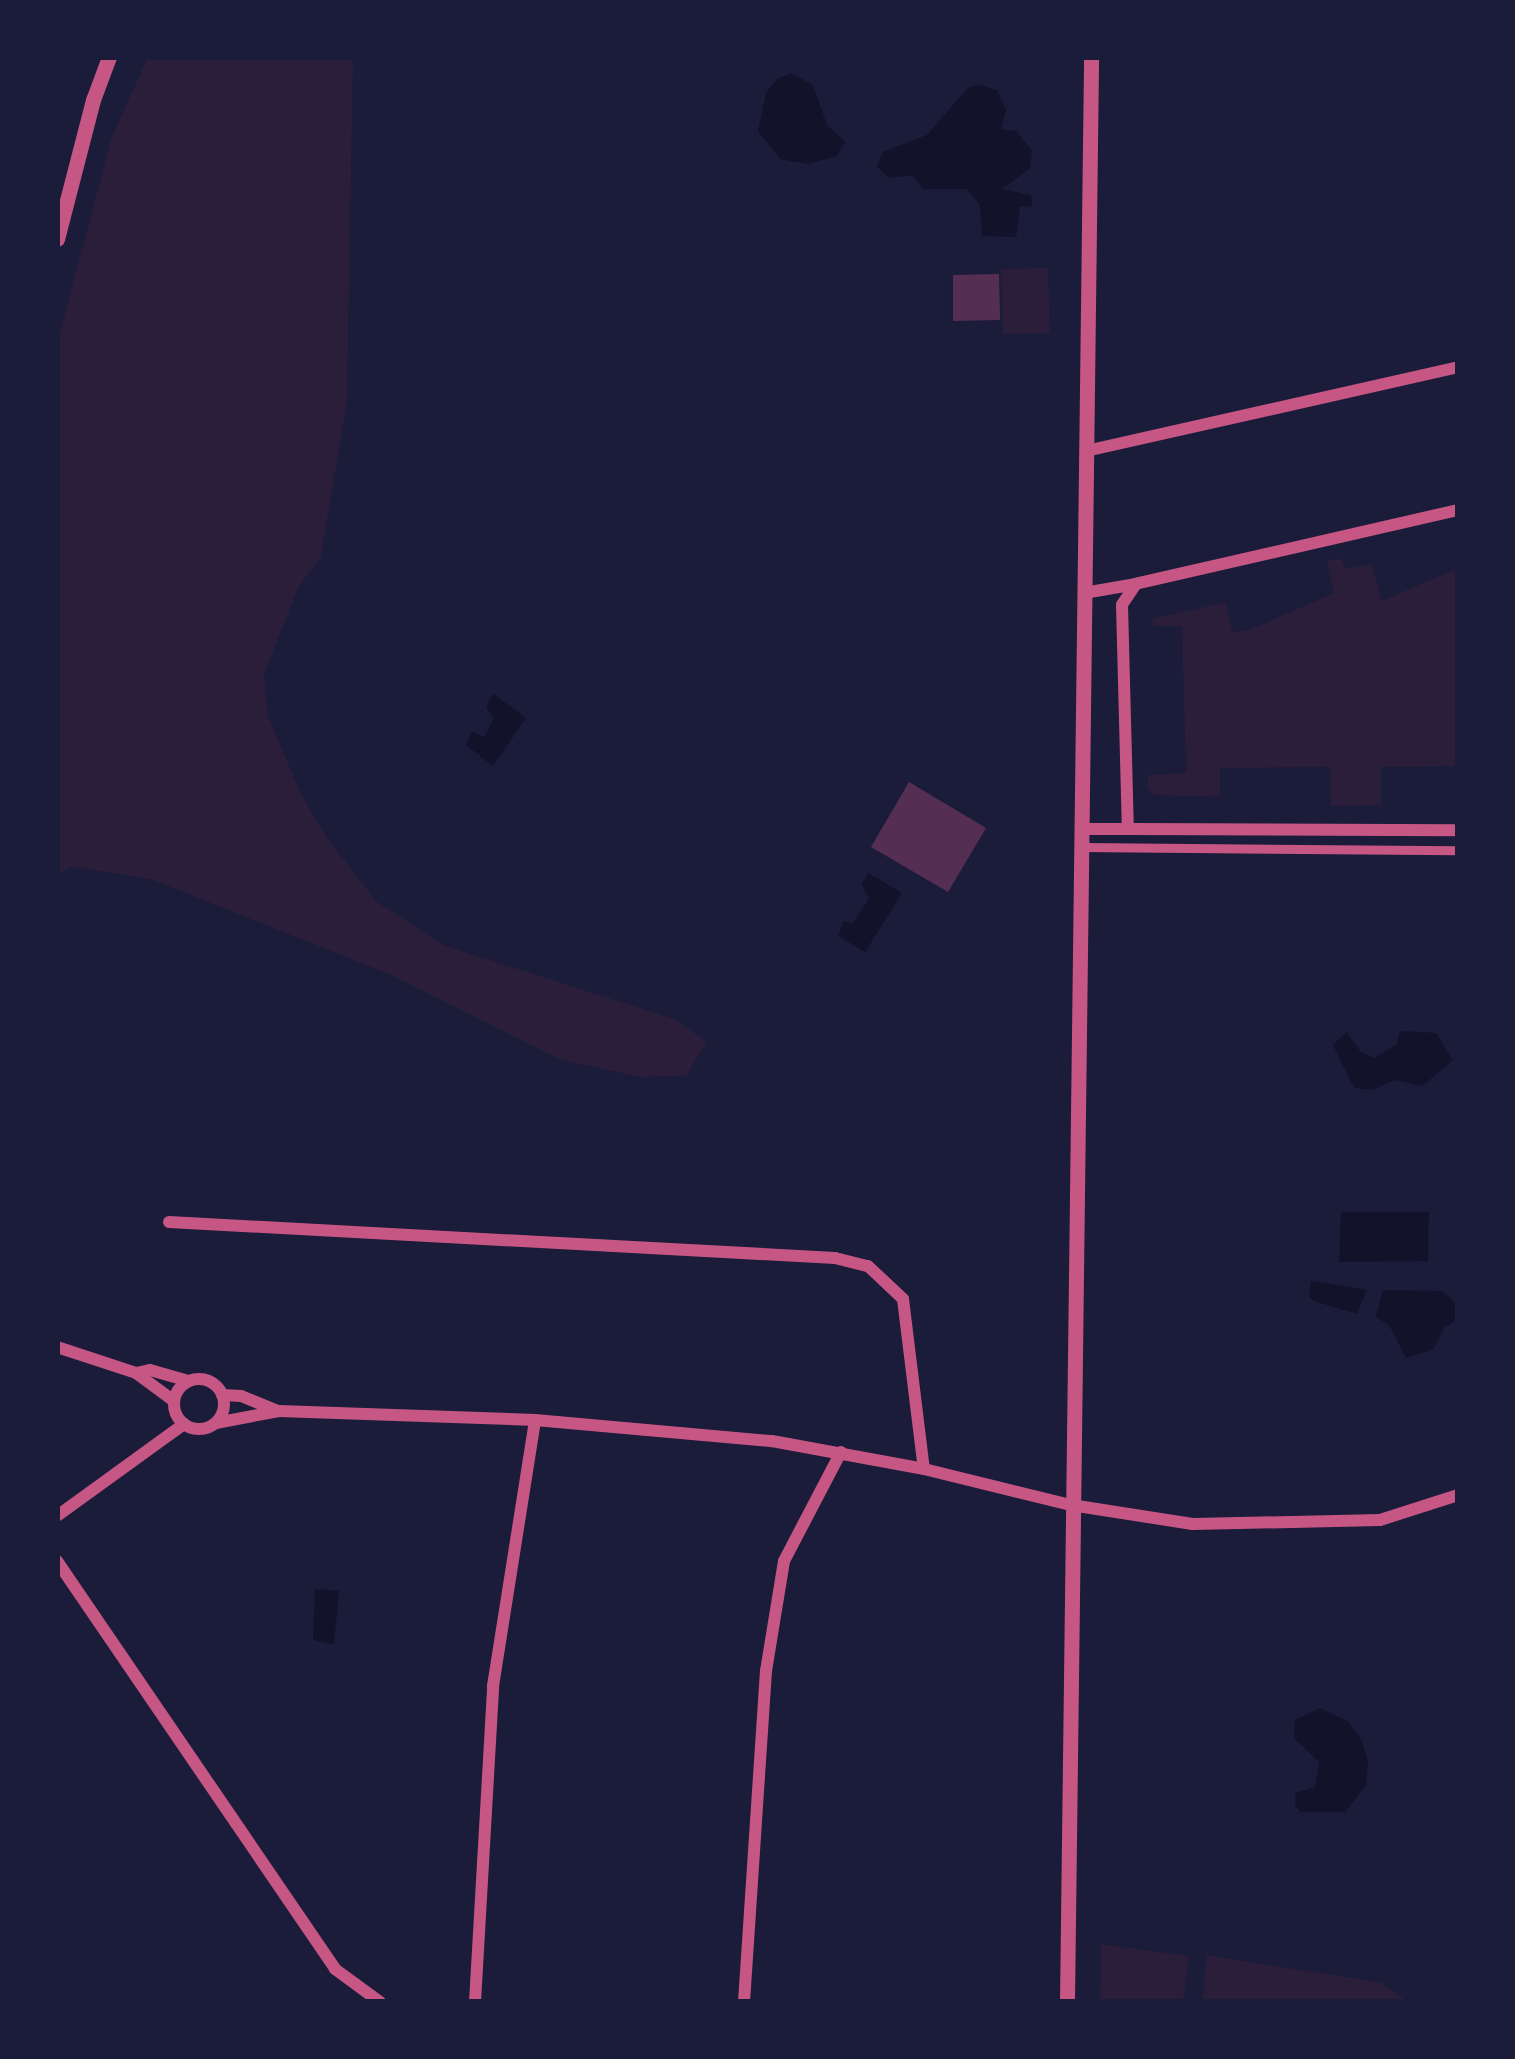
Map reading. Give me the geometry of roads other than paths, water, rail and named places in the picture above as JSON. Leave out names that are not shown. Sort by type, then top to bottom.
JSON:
[{"type":"street","points":[[57,239],[93,100],[110,57]]},
{"type":"street","points":[[1067,2002],[1091,57]]},
{"type":"street","points":[[1086,451],[1458,367]]},
{"type":"street","points":[[1084,593],[1458,510]]},
{"type":"street","points":[[1128,829],[1122,604],[1136,584]]},
{"type":"street","points":[[1081,829],[1458,830]]},
{"type":"street","points":[[1080,847],[1458,850]]},
{"type":"street","points":[[170,1222],[835,1258],[868,1266],[903,1299],[924,1469]]},
{"type":"street","points":[[57,1347],[136,1373],[174,1401],[184,1424]]},
{"type":"street","points":[[136,1373],[150,1370],[212,1382],[222,1395],[223,1410],[216,1423]]},
{"type":"street","points":[[174,1401],[188,1381]]},
{"type":"street","points":[[222,1395],[241,1396],[279,1412]]},
{"type":"street","points":[[184,1424],[203,1429],[279,1412],[535,1420],[841,1452],[1070,1505],[1193,1524],[1380,1520],[1458,1495]]},
{"type":"street","points":[[475,2002],[493,1686],[535,1420]]},
{"type":"street","points":[[57,1516],[184,1424]]},
{"type":"street","points":[[734,2002],[747,2002],[766,1671],[784,1561],[841,1452]]},
{"type":"street","points":[[57,1561],[334,1970],[380,2002]]}]
